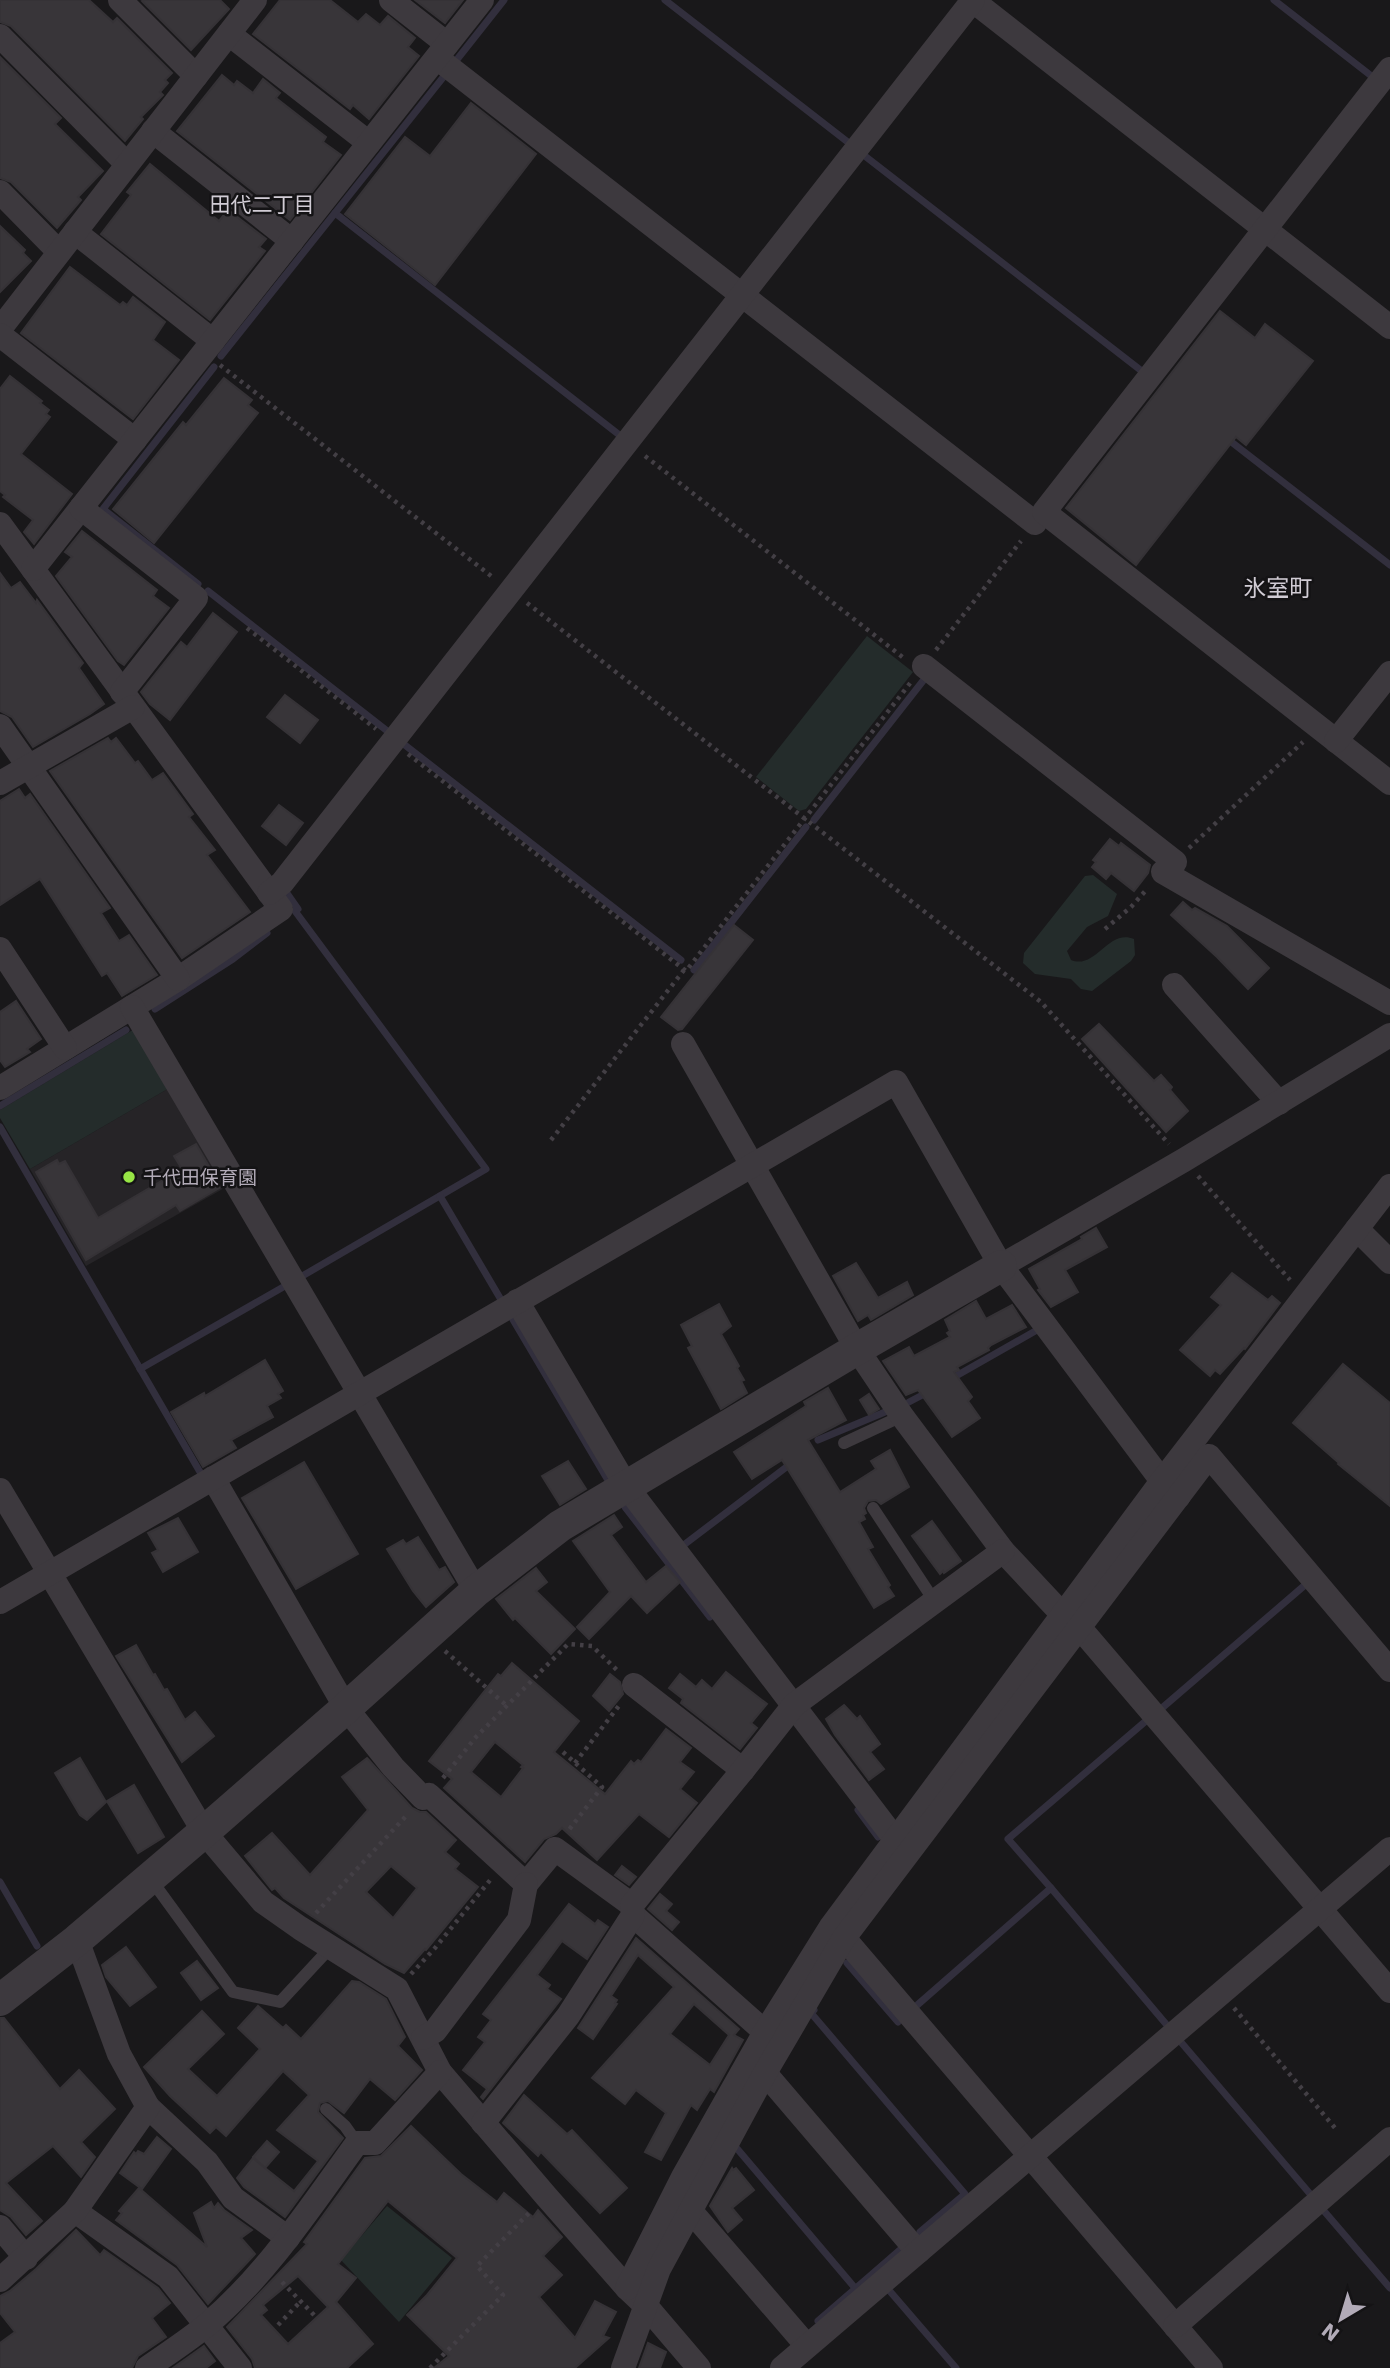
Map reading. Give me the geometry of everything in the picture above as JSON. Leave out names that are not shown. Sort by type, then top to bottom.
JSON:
[{"type":"street","points":[[120,0],[196,76]]},
{"type":"street","points":[[0,329],[255,0]]},
{"type":"street","points":[[391,0],[442,51],[743,295],[1035,523]]},
{"type":"street","points":[[33,569],[482,0]]},
{"type":"street","points":[[269,892],[282,883],[972,0],[1390,327]]},
{"type":"street","points":[[229,34],[369,143]]},
{"type":"street","points":[[0,36],[127,164]]},
{"type":"street","points":[[1390,69],[1044,512],[1390,783]]},
{"type":"street","points":[[153,131],[292,241]]},
{"type":"street","points":[[0,192],[60,252]]},
{"type":"street","points":[[75,232],[209,347]]},
{"type":"street","points":[[0,335],[135,440]]},
{"type":"street","points":[[0,783],[29,767],[128,700],[196,598],[81,508]]},
{"type":"street","points":[[0,524],[281,909],[178,979],[0,1088]]},
{"type":"street","points":[[922,668],[1169,867],[1390,1003]]},
{"type":"street","points":[[1327,735],[1390,673]]},
{"type":"street","points":[[0,726],[178,979]]},
{"type":"street","points":[[0,949],[65,1048]]},
{"type":"street","points":[[1174,985],[1279,1103]]},
{"type":"street","points":[[132,1007],[476,1591]]},
{"type":"street","points":[[0,2000],[77,1940],[204,1832],[476,1591],[560,1527],[857,1349],[1184,1160],[1390,1035]]},
{"type":"street","points":[[683,1044],[857,1349],[902,1416],[1003,1551],[1071,1621],[1390,1991]]},
{"type":"street","points":[[0,1601],[896,1082],[1001,1266],[1170,1488]]},
{"type":"street","points":[[623,2368],[659,2269],[830,1928],[902,1846],[1170,1488],[1304,1296],[1361,1232],[1390,1186]]},
{"type":"street","points":[[1361,1232],[1390,1262]]},
{"type":"street","points":[[517,1301],[627,1487],[902,1846]]},
{"type":"street","points":[[1170,1488],[1209,1456],[1390,1670]]},
{"type":"street","points":[[213,1478],[346,1708],[393,1767],[505,1862],[526,1884]]},
{"type":"street","points":[[0,1490],[204,1832],[264,1902],[397,1989],[440,2072],[699,2368]]},
{"type":"street","points":[[483,2123],[568,2016],[633,1910],[794,1705],[1003,1551]]},
{"type":"street","points":[[634,1685],[743,1770]]},
{"type":"street","points":[[627,2288],[683,2177],[902,1846]]},
{"type":"street","points":[[423,2038],[435,2031],[519,1920],[526,1884],[555,1849],[633,1910],[767,2050],[918,2252]]},
{"type":"street","points":[[782,2368],[1390,1849]]},
{"type":"street","points":[[844,1937],[1211,2368]]},
{"type":"street","points":[[77,1940],[118,2054],[148,2107],[207,2162],[233,2198],[288,2238]]},
{"type":"street","points":[[147,2368],[207,2325],[245,2289],[288,2238],[357,2143],[375,2143],[440,2072]]},
{"type":"street","points":[[0,2280],[75,2211],[148,2107]]},
{"type":"street","points":[[1175,2326],[1390,2139]]},
{"type":"street","points":[[690,2210],[807,2346]]},
{"type":"street","points":[[75,2211],[168,2277],[240,2368]]},
{"type":"street","points":[[0,2227],[26,2258]]},
{"type":"lane","points":[[844,1443],[902,1416]]},
{"type":"lane","points":[[873,1508],[935,1602]]},
{"type":"lane","points":[[150,1878],[233,1992],[281,2002],[331,1947]]},
{"type":"lane","points":[[326,2109],[345,2126],[357,2143]]},
{"type":"path","points":[[209,347],[511,591],[1041,1002],[1304,1296]]},
{"type":"path","points":[[627,443],[922,668]]},
{"type":"path","points":[[551,1140],[1035,523]]},
{"type":"path","points":[[247,628],[684,970]]},
{"type":"path","points":[[1105,929],[1131,907],[1169,867],[1327,735]]},
{"type":"path","points":[[427,1635],[507,1706]]},
{"type":"path","points":[[300,1928],[330,1901],[476,1737],[568,1644],[592,1646],[634,1685],[576,1763]]},
{"type":"path","points":[[555,1849],[603,1787],[563,1752]]},
{"type":"path","points":[[397,1989],[435,1948],[505,1862]]},
{"type":"path","points":[[1221,1992],[1335,2128]]},
{"type":"path","points":[[430,2368],[503,2295],[477,2266],[546,2196]]},
{"type":"path","points":[[282,2282],[315,2316]]},
{"type":"path","points":[[278,2325],[301,2301]]},
{"type":"shaded area","points":[[867,636],[913,672],[806,809],[799,811],[756,777]]},
{"type":"shaded area","points":[[1093,875],[1117,894],[1108,916],[1087,927],[1067,951],[1071,960],[1080,962],[1088,959],[1109,943],[1125,937],[1134,939],[1135,955],[1092,991],[1081,989],[1071,979],[1035,974],[1023,963],[1024,953],[1085,876]]},
{"type":"shaded area","points":[[136,1028],[171,1087],[30,1169],[0,1118],[0,1110]]},
{"type":"shaded area","name":"千代田保育園","points":[[171,1087],[228,1186],[86,1266],[30,1169]]},
{"type":"shaded area","points":[[387,2206],[452,2258],[399,2322],[341,2260]]},
{"type":"building","points":[[0,0],[89,0],[113,22],[117,18],[172,73],[165,80],[168,83],[160,92],[163,95],[141,117],[143,119],[125,141],[11,26],[0,22]]},
{"type":"building","points":[[220,0],[229,9],[191,50],[142,1]]},
{"type":"building","points":[[280,0],[330,0],[358,22],[366,14],[380,25],[388,16],[415,38],[408,47],[419,56],[369,119],[353,105],[350,109],[253,34]]},
{"type":"building","points":[[415,0],[463,0],[445,23]]},
{"type":"building","points":[[0,57],[61,118],[55,124],[103,171],[78,197],[81,200],[57,228],[11,182],[0,178]]},
{"type":"building","points":[[222,75],[234,85],[237,81],[253,93],[263,79],[280,93],[276,98],[326,137],[323,142],[341,155],[290,220],[177,131]]},
{"type":"building","points":[[471,103],[536,154],[435,285],[345,214],[405,137],[430,156]]},
{"type":"building","points":[[150,164],[219,221],[228,210],[266,239],[259,247],[265,251],[210,320],[101,234],[131,195],[127,192]]},
{"type":"building","points":[[0,226],[25,250],[23,253],[31,261],[0,292]]},
{"type":"building","points":[[70,267],[120,305],[123,302],[127,305],[133,297],[165,322],[153,340],[179,360],[133,419],[21,333]]},
{"type":"building","points":[[1220,311],[1255,338],[1265,324],[1313,361],[1246,445],[1236,437],[1136,565],[1066,508]]},
{"type":"building","points":[[10,376],[42,401],[40,403],[49,410],[46,414],[50,417],[21,454],[72,494],[34,544],[24,532],[33,520],[3,497],[5,495],[0,491],[0,389]]},
{"type":"building","points":[[224,378],[252,400],[248,405],[258,413],[154,543],[113,509],[183,422],[186,425]]},
{"type":"building","points":[[82,531],[157,590],[153,596],[169,608],[124,665],[118,661],[56,576],[72,557],[65,552]]},
{"type":"building","points":[[0,573],[11,588],[20,582],[36,603],[37,600],[83,663],[79,668],[104,704],[33,747],[12,717],[0,711]]},
{"type":"building","points":[[213,613],[237,632],[170,720],[150,704],[141,692],[181,642],[187,647]]},
{"type":"building","points":[[285,695],[318,720],[300,743],[267,717]]},
{"type":"building","points":[[108,738],[111,742],[116,738],[152,780],[163,773],[193,814],[189,817],[215,850],[207,855],[250,912],[182,958],[50,771]]},
{"type":"building","points":[[19,789],[25,798],[30,794],[110,908],[101,913],[119,941],[129,935],[157,975],[122,996],[107,973],[102,976],[40,879],[0,905],[0,801]]},
{"type":"building","points":[[279,805],[303,823],[286,845],[262,826]]},
{"type":"building","points":[[1110,839],[1119,846],[1121,843],[1150,865],[1148,873],[1134,891],[1111,873],[1106,879],[1092,867],[1096,862],[1093,860]]},
{"type":"building","points":[[1183,902],[1192,910],[1195,908],[1227,926],[1269,968],[1248,989],[1171,915]]},
{"type":"building","points":[[734,925],[753,940],[682,1029],[678,1030],[661,1017]]},
{"type":"building","points":[[16,1001],[41,1039],[27,1049],[30,1052],[5,1067],[0,1060],[0,1012]]},
{"type":"building","points":[[1099,1024],[1154,1081],[1161,1075],[1188,1111],[1166,1132],[1082,1039]]},
{"type":"building","points":[[196,1144],[221,1187],[180,1211],[176,1205],[86,1260],[36,1172],[57,1160],[59,1164],[65,1161],[98,1218],[182,1169],[174,1156]]},
{"type":"building","points":[[1096,1228],[1107,1247],[1065,1270],[1078,1292],[1051,1307],[1038,1290],[1040,1289],[1029,1269]]},
{"type":"building","points":[[856,1263],[878,1298],[907,1282],[913,1295],[871,1320],[868,1315],[858,1321],[833,1276]]},
{"type":"building","points":[[1232,1273],[1268,1300],[1272,1296],[1280,1303],[1245,1349],[1220,1374],[1215,1370],[1210,1376],[1180,1350],[1221,1305],[1211,1297]]},
{"type":"building","points":[[976,1301],[986,1319],[1012,1305],[1026,1327],[957,1367],[959,1370],[954,1372],[972,1397],[968,1401],[980,1418],[952,1437],[918,1390],[906,1395],[883,1361],[909,1347],[914,1356],[950,1337],[945,1320]]},
{"type":"building","points":[[719,1304],[731,1326],[721,1334],[739,1366],[737,1368],[747,1393],[721,1409],[688,1348],[692,1346],[681,1325]]},
{"type":"building","points":[[265,1360],[283,1391],[278,1394],[281,1398],[267,1406],[273,1417],[231,1440],[236,1448],[203,1467],[171,1412],[204,1393],[205,1396]]},
{"type":"building","points":[[1343,1364],[1390,1403],[1390,1506],[1293,1423]]},
{"type":"building","points":[[828,1388],[846,1420],[808,1440],[840,1492],[876,1469],[871,1461],[890,1450],[909,1487],[881,1504],[876,1500],[868,1501],[864,1508],[865,1519],[859,1522],[873,1547],[868,1549],[894,1596],[874,1608],[782,1460],[752,1479],[734,1452],[806,1406],[804,1402]]},
{"type":"building","points":[[869,1394],[879,1409],[869,1415],[860,1400]]},
{"type":"building","points":[[568,1461],[586,1489],[560,1505],[542,1476]]},
{"type":"building","points":[[304,1462],[358,1554],[296,1589],[242,1498]]},
{"type":"building","points":[[614,1515],[622,1527],[611,1535],[646,1582],[666,1566],[680,1582],[647,1613],[631,1596],[589,1639],[577,1627],[610,1592],[573,1541]]},
{"type":"building","points":[[178,1518],[198,1552],[163,1572],[152,1553],[158,1550],[148,1533]]},
{"type":"building","points":[[932,1521],[961,1561],[940,1574],[912,1536]]},
{"type":"building","points":[[418,1537],[439,1570],[445,1567],[454,1582],[426,1607],[387,1549],[403,1540],[406,1544]]},
{"type":"building","points":[[536,1568],[547,1582],[536,1591],[575,1629],[551,1654],[515,1618],[513,1620],[496,1599]]},
{"type":"building","points":[[136,1645],[153,1675],[155,1674],[164,1690],[167,1689],[185,1720],[195,1712],[214,1736],[182,1762],[116,1656]]},
{"type":"building","points":[[512,1663],[579,1721],[554,1752],[605,1794],[631,1761],[634,1764],[638,1760],[641,1762],[666,1729],[691,1748],[680,1762],[694,1772],[680,1789],[697,1803],[669,1837],[639,1814],[597,1860],[562,1828],[544,1839],[525,1862],[444,1788],[452,1779],[429,1761],[498,1674],[501,1676]],"holes":[[[495,1742],[523,1765],[501,1797],[471,1772]]]},
{"type":"building","points":[[726,1672],[767,1704],[751,1723],[757,1728],[740,1749],[681,1703],[683,1699],[669,1688],[680,1674],[696,1687],[702,1680],[712,1689]]},
{"type":"building","points":[[610,1674],[620,1682],[623,1694],[609,1711],[593,1696]]},
{"type":"building","points":[[844,1705],[857,1719],[860,1716],[880,1744],[870,1752],[884,1769],[869,1780],[826,1719]]},
{"type":"building","points":[[80,1758],[106,1802],[87,1820],[80,1815],[55,1773]]},
{"type":"building","points":[[367,1758],[412,1808],[426,1812],[456,1840],[445,1852],[459,1864],[455,1869],[478,1887],[404,1973],[385,1964],[284,1898],[275,1888],[272,1890],[245,1856],[272,1833],[310,1875],[368,1810],[342,1777]],"holes":[[[391,1866],[417,1888],[393,1918],[366,1892]]]},
{"type":"building","points":[[134,1785],[164,1837],[138,1853],[107,1801]]},
{"type":"building","points":[[622,1866],[636,1877],[629,1885],[615,1875]]},
{"type":"building","points":[[660,1894],[672,1904],[666,1911],[679,1922],[672,1930],[648,1909]]},
{"type":"building","points":[[569,1904],[595,1924],[598,1920],[608,1927],[587,1959],[562,1941],[537,1975],[550,1985],[547,1989],[561,1999],[483,2099],[481,2097],[487,2089],[463,2070],[485,2042],[478,2037],[491,2020],[483,2014]]},
{"type":"building","points":[[636,1938],[739,2029],[734,2035],[743,2040],[714,2092],[710,2089],[697,2110],[691,2105],[661,2160],[645,2152],[666,2113],[636,2090],[625,2104],[592,2078],[674,1987],[638,1955],[611,1996],[617,2000],[617,2004],[593,2039],[578,2028]],"holes":[[[694,2004],[729,2035],[710,2065],[670,2034]]]},
{"type":"building","points":[[126,1947],[156,1987],[130,2006],[106,1977],[102,1965]]},
{"type":"building","points":[[197,1961],[218,1988],[201,2000],[181,1973]]},
{"type":"building","points":[[352,1981],[359,1982],[386,1999],[405,2037],[398,2046],[422,2070],[395,2100],[370,2079],[344,2113],[328,2101],[320,2103],[318,2112],[343,2138],[285,2217],[244,2187],[237,2178],[253,2158],[294,2191],[318,2161],[277,2130],[309,2095],[283,2071],[226,2136],[216,2127],[210,2133],[170,2096],[144,2067],[202,2011],[224,2034],[188,2069],[217,2096],[260,2049],[238,2028],[258,2006],[283,2028],[286,2025],[301,2039]]},
{"type":"building","points":[[0,2018],[4,2018],[60,2089],[79,2070],[115,2109],[81,2142],[95,2157],[81,2177],[53,2146],[6,2183],[42,2221],[26,2235],[11,2217],[0,2210]]},
{"type":"building","points":[[524,2095],[567,2134],[572,2130],[627,2188],[600,2213],[541,2152],[538,2156],[503,2123]]},
{"type":"building","points":[[411,2126],[461,2174],[497,2202],[504,2193],[533,2217],[538,2210],[562,2237],[543,2256],[562,2275],[539,2297],[575,2338],[595,2301],[616,2312],[603,2336],[609,2338],[575,2368],[434,2368],[449,2356],[407,2315],[457,2258],[388,2201],[338,2264],[356,2278],[336,2302],[373,2344],[347,2368],[255,2368],[252,2359],[227,2327],[307,2244],[304,2242],[365,2158],[381,2156]],"holes":[[[298,2276],[328,2307],[288,2344],[261,2315],[267,2310],[263,2305]]]},
{"type":"building","points":[[157,2137],[171,2149],[142,2189],[120,2173],[134,2152],[144,2154]]},
{"type":"building","points":[[267,2141],[279,2152],[265,2168],[253,2157]]},
{"type":"building","points":[[732,2168],[736,2168],[754,2190],[732,2208],[742,2220],[728,2232],[710,2206]]},
{"type":"building","points":[[139,2188],[207,2247],[194,2213],[211,2202],[214,2208],[218,2203],[252,2230],[241,2238],[255,2254],[208,2304],[177,2265],[116,2220],[122,2213],[119,2211]]},
{"type":"building","points":[[76,2230],[100,2255],[104,2250],[158,2288],[170,2303],[152,2318],[166,2337],[138,2356],[132,2368],[0,2368],[0,2343],[15,2332],[0,2313],[0,2296],[36,2269]]},
{"type":"building","points":[[648,2343],[666,2352],[660,2368],[639,2368]]},
{"type":"building","points":[[204,2346],[215,2361],[206,2368],[173,2368]]},
{"type":"waterway","points":[[455,62],[504,0]]},
{"type":"waterway","points":[[665,0],[849,143]]},
{"type":"waterway","points":[[1274,0],[1374,78]]},
{"type":"waterway","points":[[221,356],[445,75]]},
{"type":"waterway","points":[[861,153],[1143,372]]},
{"type":"waterway","points":[[335,213],[622,437]]},
{"type":"waterway","points":[[198,584],[103,509],[214,367]]},
{"type":"waterway","points":[[1225,437],[1390,565]]},
{"type":"waterway","points":[[208,591],[386,730]]},
{"type":"waterway","points":[[814,820],[926,677],[930,680]]},
{"type":"waterway","points":[[401,742],[681,960]]},
{"type":"waterway","points":[[694,970],[806,827]]},
{"type":"waterway","points":[[284,889],[298,909],[295,911],[486,1169],[304,1275]]},
{"type":"waterway","points":[[155,1009],[233,959],[267,933]]},
{"type":"waterway","points":[[0,1106],[126,1030]]},
{"type":"waterway","points":[[0,1127],[200,1472]]},
{"type":"waterway","points":[[440,1196],[500,1298]]},
{"type":"waterway","points":[[140,1369],[285,1286]]},
{"type":"waterway","points":[[512,1318],[609,1482]]},
{"type":"waterway","points":[[949,1380],[1037,1330]]},
{"type":"waterway","points":[[909,1402],[930,1391]]},
{"type":"waterway","points":[[818,1440],[885,1412]]},
{"type":"waterway","points":[[685,1544],[793,1462]]},
{"type":"waterway","points":[[625,1507],[710,1617]]},
{"type":"waterway","points":[[1162,1708],[1305,1585]]},
{"type":"waterway","points":[[1051,1888],[1008,1839],[1147,1720]]},
{"type":"waterway","points":[[858,1810],[878,1837]]},
{"type":"waterway","points":[[0,1882],[37,1946]]},
{"type":"waterway","points":[[915,2007],[1051,1888],[1166,2024]]},
{"type":"waterway","points":[[847,1963],[898,2022]]},
{"type":"waterway","points":[[814,2010],[811,2013],[965,2194],[920,2232]]},
{"type":"waterway","points":[[1180,2041],[1311,2195]]},
{"type":"waterway","points":[[734,2145],[855,2288]]},
{"type":"waterway","points":[[1324,2211],[1390,2288]]},
{"type":"waterway","points":[[818,2321],[900,2250]]},
{"type":"waterway","points":[[888,2289],[956,2368]]},
{"type":"place","name":"千代田保育園","points":[[129,1177]]},
{"type":"district","name":"田代二丁目","points":[[262,205]]},
{"type":"district","name":"氷室町","points":[[1278,588]]}]
